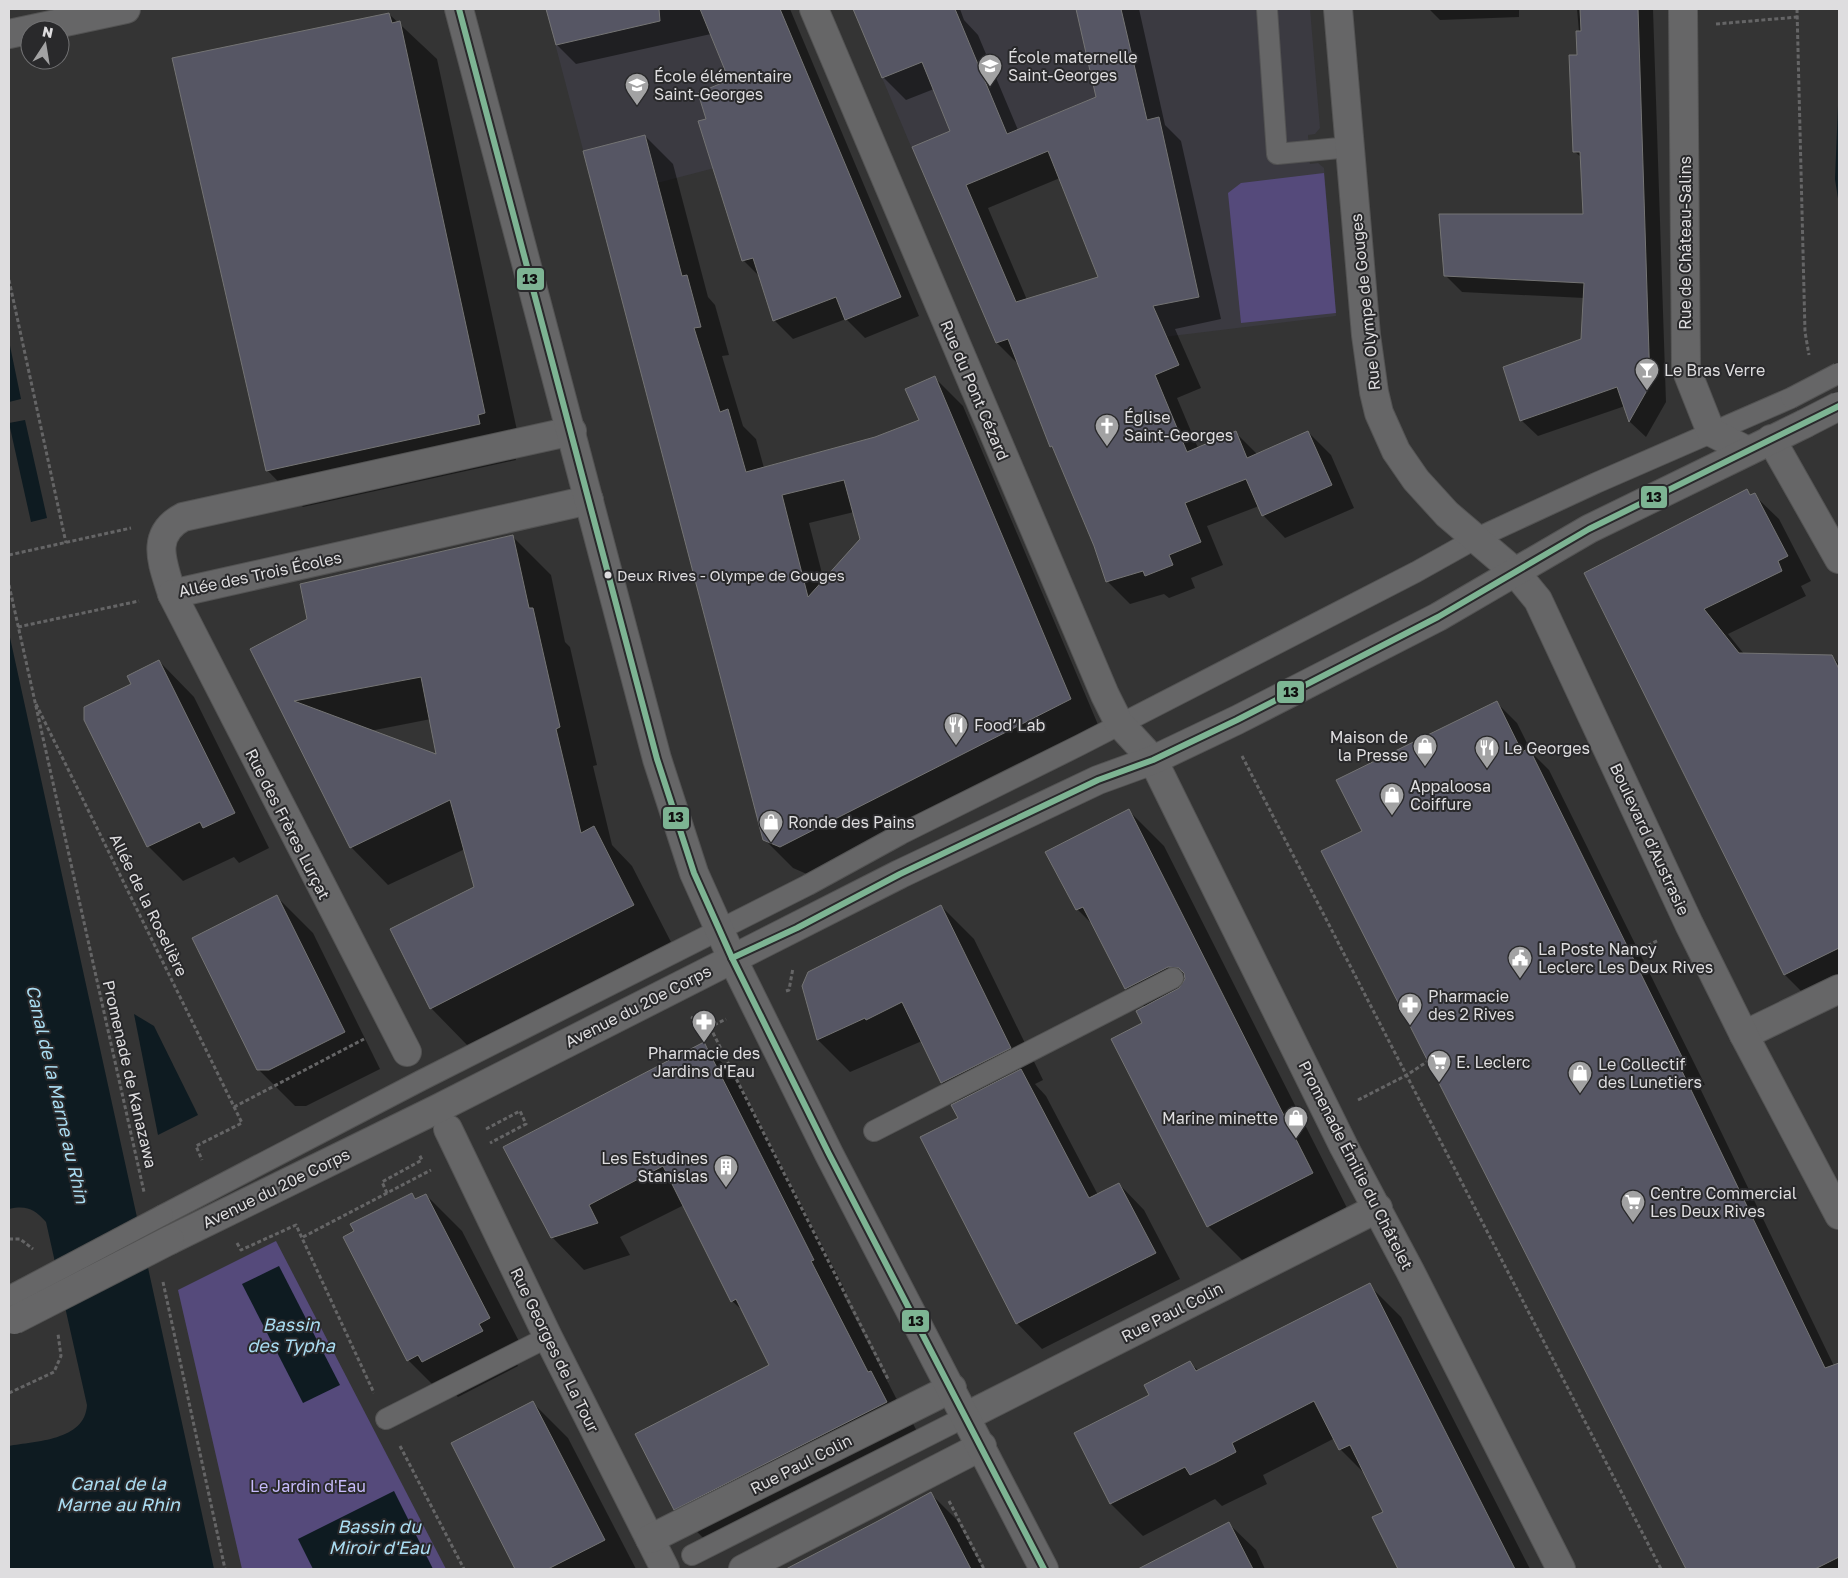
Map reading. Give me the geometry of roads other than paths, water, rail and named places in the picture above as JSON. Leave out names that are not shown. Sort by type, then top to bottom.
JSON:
[{"type":"street","points":[[9,34],[126,9]]},
{"type":"street","points":[[459,9],[572,431],[657,759],[694,873],[732,958],[829,1154],[967,1416],[1044,1569]]},
{"type":"street","name":"Rue du Pont Cézard","points":[[814,9],[1089,659],[1119,723],[1153,760]]},
{"type":"street","name":"Rue Olympe de Gouges","points":[[1338,9],[1366,335],[1379,413],[1387,434],[1405,466],[1447,514],[1515,572]]},
{"type":"street","name":"Rue de Château-Salins","points":[[1683,18],[1686,369],[1711,432]]},
{"type":"street","name":"Avenue du 20e Corps","points":[[11,1309],[167,1227],[437,1109],[732,958],[797,928],[900,874],[1098,780],[1153,760],[1237,720],[1438,617],[1589,529],[1839,406]]},
{"type":"street","name":"Allée des Trois Écoles","points":[[572,431],[183,516],[170,524],[161,543],[162,560],[172,594],[589,500]]},
{"type":"street","points":[[1711,432],[1759,445],[1839,559]]},
{"type":"street","name":"Boulevard d'Austrasie","points":[[1515,572],[1538,600],[1689,924],[1744,1035],[1839,1214]]},
{"type":"street","name":"Rue des Frères Lurçat","points":[[172,594],[407,1052]]},
{"type":"street","name":"Promenade Émilie du Châtelet","points":[[1153,760],[1328,1115],[1378,1208],[1561,1569]]},
{"type":"street","points":[[1744,1035],[1839,989]]},
{"type":"street","name":"Rue Georges de La Tour","points":[[448,1129],[548,1337],[665,1569]]},
{"type":"street","name":"Rue Paul Colin","points":[[967,1416],[1378,1208]]},
{"type":"street","name":"Rue Paul Colin","points":[[650,1539],[952,1388]]},
{"type":"street","points":[[743,1569],[982,1446]]},
{"type":"lane","points":[[1267,9],[1277,154],[1350,147]]},
{"type":"lane","points":[[167,1227],[430,1076],[1416,572],[1476,539],[1711,432],[1791,398],[1839,373]]},
{"type":"lane","points":[[874,1131],[1173,978]]},
{"type":"lane","points":[[386,1419],[548,1337]]},
{"type":"lane","points":[[692,1555],[967,1416]]},
{"type":"water","points":[[1839,81],[1839,205],[1835,179]]},
{"type":"water","points":[[9,341],[21,399],[9,402]]},
{"type":"water","points":[[25,420],[47,518],[31,522],[9,423]]},
{"type":"water","name":"Canal de la Marne au Rhin","points":[[9,633],[214,1569],[9,1569],[9,1446],[45,1440],[68,1432],[78,1426],[84,1417],[87,1405],[46,1222],[30,1209],[9,1209]]},
{"type":"water","points":[[134,1014],[154,1026],[198,1115],[158,1135]]},
{"type":"water","name":"Bassin des Typha","points":[[279,1266],[340,1385],[303,1403],[242,1284]]},
{"type":"water","name":"Bassin du Miroir d'Eau","points":[[394,1491],[433,1569],[313,1569],[298,1539]]},
{"type":"place","name":"École maternelle Saint-Georges","points":[[990,87]]},
{"type":"place","name":"École élémentaire Saint-Georges","points":[[637,106]]},
{"type":"place","name":"Le Bras Verre","points":[[1647,391]]},
{"type":"place","name":"Église Saint-Georges","points":[[1107,447]]},
{"type":"place","name":"Deux Rives - Olympe de Gouges","points":[[608,575]]},
{"type":"place","name":"Food’Lab","points":[[956,746]]},
{"type":"place","name":"Maison de la Presse","points":[[1425,767]]},
{"type":"place","name":"Le Georges","points":[[1487,769]]},
{"type":"place","name":"Appaloosa Coiffure","points":[[1392,816]]},
{"type":"place","name":"Ronde des Pains","points":[[771,843]]},
{"type":"place","name":"La Poste Nancy Leclerc Les Deux Rives","points":[[1520,979]]},
{"type":"place","name":"Pharmacie des 2 Rives","points":[[1410,1026]]},
{"type":"place","name":"Pharmacie des Jardins d'Eau","points":[[704,1043]]},
{"type":"place","name":"E. Leclerc","points":[[1439,1083]]},
{"type":"place","name":"Le Collectif des Lunetiers","points":[[1580,1094]]},
{"type":"place","name":"Marine minette","points":[[1296,1139]]},
{"type":"place","name":"Les Estudines Stanislas","points":[[726,1188]]},
{"type":"place","name":"Centre Commercial Les Deux Rives","points":[[1633,1223]]},
{"type":"park label","name":"Le Jardin d'Eau","points":[[308,1486]]}]
